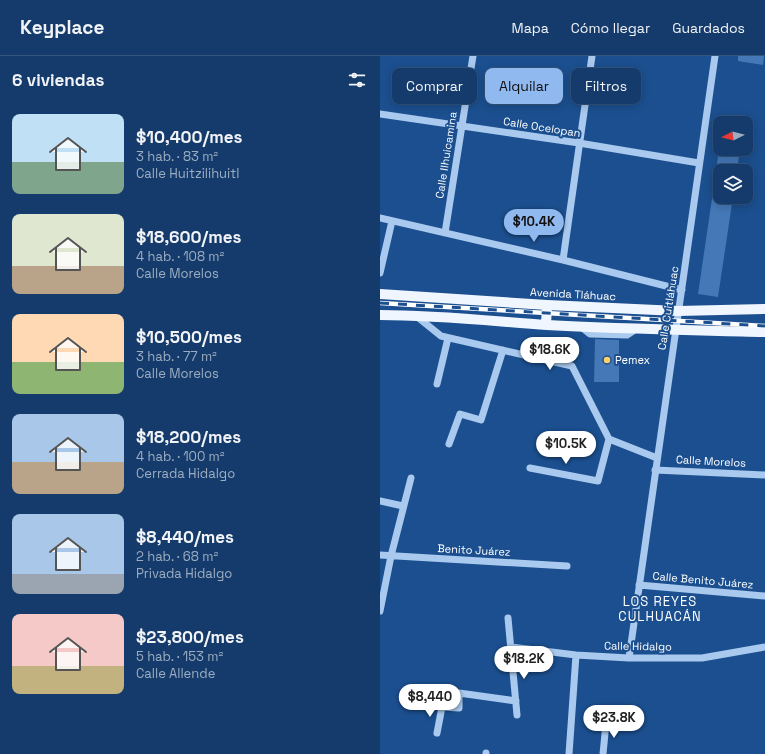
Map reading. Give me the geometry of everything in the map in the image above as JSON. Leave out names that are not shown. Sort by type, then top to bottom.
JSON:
[{"type":"main road","name":"Avenida Tláhuac","points":[[380,294],[547,305],[678,311],[765,309]]},
{"type":"main road","points":[[546,324],[547,305]]},
{"type":"main road","points":[[380,315],[415,315],[636,329],[765,332]]},
{"type":"street","name":"Calle Ilhuicamina","points":[[445,233],[473,56]]},
{"type":"street","points":[[563,260],[592,56]]},
{"type":"street","name":"Calle Cuitláhuac","points":[[629,658],[638,585],[715,56]]},
{"type":"street","name":"Calle Ocelopan","points":[[380,114],[579,143],[699,163]]},
{"type":"street","points":[[380,218],[563,260],[682,290]]},
{"type":"street","points":[[380,273],[392,221]]},
{"type":"street","points":[[415,315],[441,336],[572,366],[609,439],[657,458]]},
{"type":"street","points":[[437,384],[448,338]]},
{"type":"street","points":[[449,444],[460,414],[481,420],[503,350]]},
{"type":"street","points":[[530,468],[598,481],[609,439]]},
{"type":"street","name":"Calle Morelos","points":[[655,470],[765,475]]},
{"type":"street","points":[[380,611],[391,556],[411,478]]},
{"type":"street","points":[[380,501],[403,506]]},
{"type":"street","name":"Benito Juárez","points":[[380,555],[567,566]]},
{"type":"street","name":"Calle Benito Juárez","points":[[638,585],[765,596]]},
{"type":"street","points":[[508,618],[517,715]]},
{"type":"street","name":"Calle Hidalgo","points":[[511,647],[576,655],[629,658],[702,658],[765,648]]},
{"type":"street","points":[[569,754],[576,655]]},
{"type":"street","points":[[437,733],[442,707],[459,708],[459,692],[516,701]]},
{"type":"street","points":[[604,754],[606,723]]},
{"type":"building","points":[[738,56],[764,56],[763,65],[738,61]]},
{"type":"building","points":[[718,156],[739,156],[738,164],[717,164]]},
{"type":"building","points":[[713,192],[713,204],[732,204],[718,297],[698,294]]},
{"type":"building","name":"Pemex","points":[[595,339],[619,340],[619,382],[594,382]]},
{"type":"railway","points":[[380,303],[765,326]]},
{"type":"place","name":"Pemex","points":[[607,360]]},
{"type":"district","name":"LOS REYES CULHUACÁN","points":[[660,608]]}]
